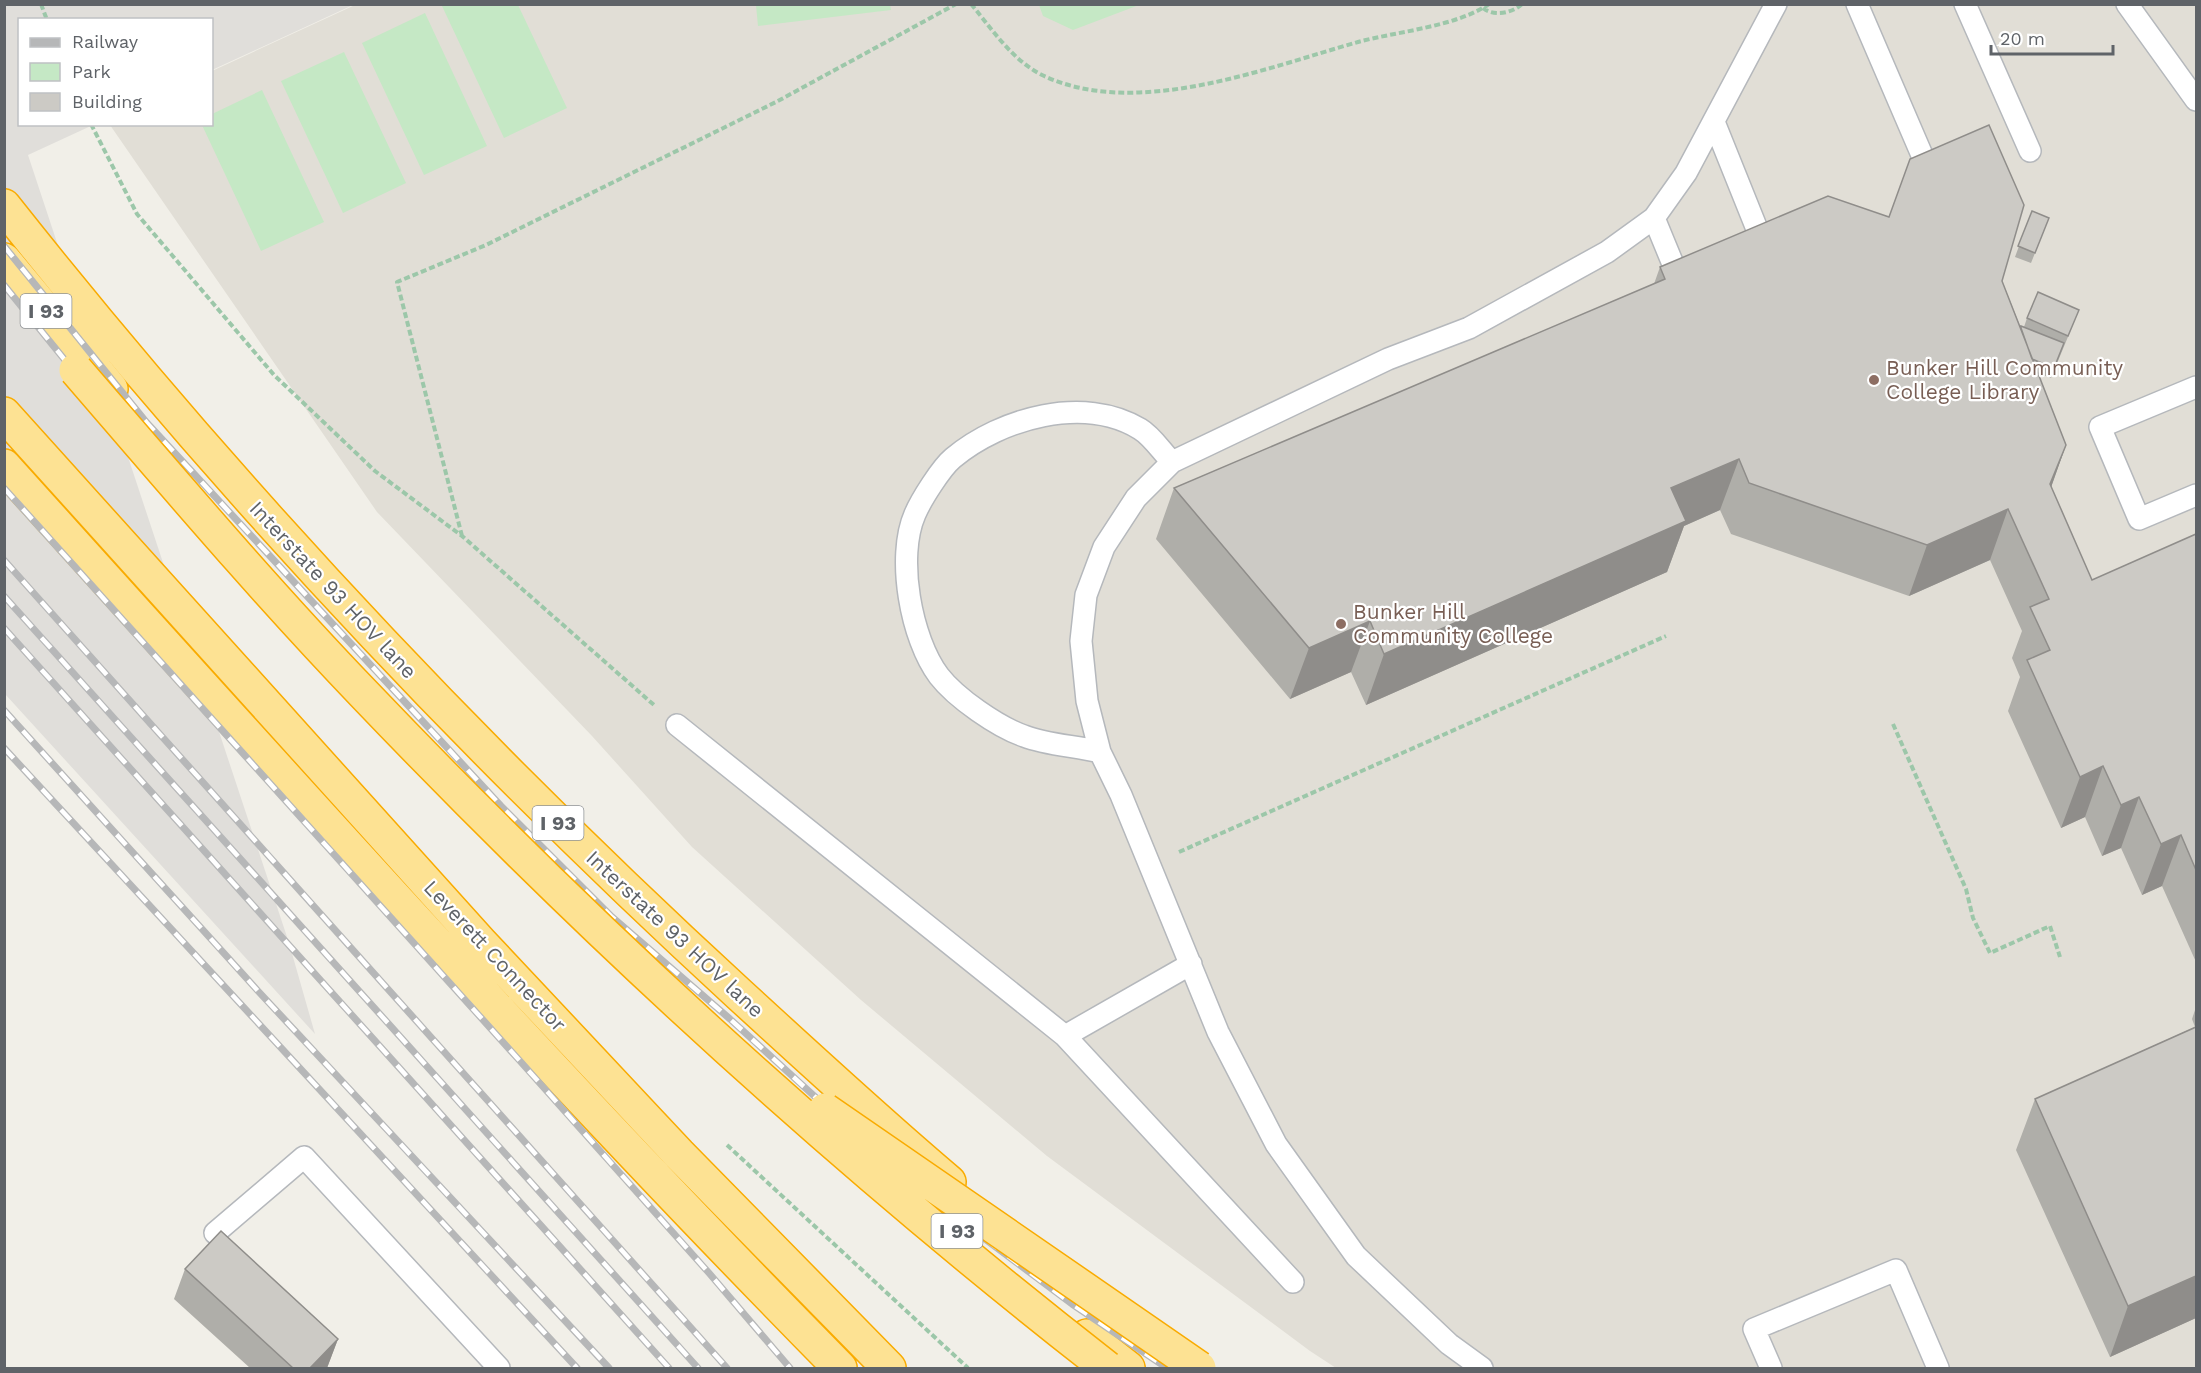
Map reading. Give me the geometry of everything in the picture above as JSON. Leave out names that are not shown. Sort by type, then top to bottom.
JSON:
[{"type":"highway","name":"Interstate 93 HOV lane","points":[[4,206],[113,340],[294,550],[499,765],[711,968],[932,1167],[1044,1262],[1181,1368]]},
{"type":"highway","name":"I 93","points":[[4,260],[180,470],[374,685],[580,891],[791,1087],[1023,1286],[1128,1368]]},
{"type":"highway","name":"I 93","points":[[4,281],[76,370],[267,590],[364,694],[563,894],[782,1097],[902,1202],[1015,1297],[1107,1368]]},
{"type":"highway","name":"Leverett Connector","points":[[4,414],[489,951],[679,1154],[888,1368]]},
{"type":"highway","name":"Leverett Connector","points":[[4,466],[553,1072],[840,1368]]},
{"type":"highway","points":[[791,1087],[1199,1368]]},
{"type":"lane","points":[[1482,1368],[1449,1344],[1356,1256],[1276,1143],[1218,1032],[1150,865],[1100,752],[1087,700],[1081,640],[1086,595],[1104,548],[1130,508],[1172,462],[1388,359],[1469,328],[1607,252],[1654,218],[1677,189],[1776,4]]},
{"type":"lane","points":[[1857,4],[1931,176]]},
{"type":"lane","points":[[1965,4],[2030,151]]},
{"type":"lane","points":[[2127,5],[2196,100]]},
{"type":"lane","points":[[1714,122],[1765,249]]},
{"type":"lane","points":[[1654,218],[1682,286]]},
{"type":"lane","points":[[2196,387],[2100,428],[2139,519],[2196,495]]},
{"type":"lane","points":[[1100,752],[1024,736],[966,702],[939,676],[924,650],[915,619],[906,579],[907,542],[915,514],[952,459],[1023,419],[1063,412],[1103,414],[1141,429],[1172,462]]},
{"type":"lane","points":[[677,725],[1065,1036],[1293,1282]]},
{"type":"lane","points":[[1065,1036],[1191,964]]},
{"type":"lane","points":[[215,1233],[304,1157],[499,1368]]},
{"type":"lane","points":[[1771,1368],[1754,1329],[1896,1270],[1938,1368]]},
{"type":"path","points":[[462,536],[397,282],[486,245],[776,102],[956,4]]},
{"type":"path","points":[[971,4],[1001,41],[1041,74],[1092,88],[1128,93],[1167,91],[1204,85],[1392,32],[1471,16],[1489,4]]},
{"type":"path","points":[[1483,8],[1489,13],[1503,13],[1522,4]]},
{"type":"path","points":[[92,126],[137,214],[274,375],[375,471],[462,536],[677,725]]},
{"type":"path","points":[[1150,865],[1666,636]]},
{"type":"path","points":[[1893,724],[1966,889],[1973,918],[1990,953],[2050,926],[2060,957]]},
{"type":"path","points":[[720,1138],[968,1368]]},
{"type":"shaded area","points":[[5,5],[353,5],[213,70],[213,18],[18,18],[18,126],[91,126],[28,155],[289,943],[315,1034],[5,694]]},
{"type":"shaded area","name":"Bunker Hill Community College","points":[[355,5],[2196,5],[2196,1368],[1336,1368],[1310,1351],[1047,1156],[861,1000],[692,847],[592,736],[377,512],[111,126],[213,126],[213,71]]},
{"type":"green space","points":[[890,4],[891,10],[758,26],[756,5]]},
{"type":"green space","points":[[1039,4],[1139,5],[1073,30],[1043,16]]},
{"type":"green space","points":[[518,5],[567,108],[504,138],[442,6]]},
{"type":"green space","points":[[425,13],[487,146],[424,175],[362,43]]},
{"type":"green space","points":[[344,52],[406,183],[343,213],[281,81]]},
{"type":"green space","points":[[262,90],[324,222],[261,251],[202,126],[213,126],[213,114]]},
{"type":"building","name":"Bunker Hill Community College","points":[[1989,125],[2024,205],[2002,281],[2066,445],[2050,484],[2092,580],[2196,534],[2196,870],[2181,835],[2161,844],[2139,797],[2121,805],[2103,766],[2080,777],[2027,660],[2050,650],[2030,607],[2049,599],[2008,509],[1927,545],[1749,483],[1739,459],[1671,488],[1686,521],[1384,654],[1370,621],[1309,648],[1174,488],[1665,279],[1660,267],[1828,196],[1889,217],[1910,159]]},
{"type":"building","points":[[2032,211],[2049,218],[2035,253],[2018,246]]},
{"type":"building","points":[[2038,292],[2079,310],[2068,336],[2027,318]]},
{"type":"building","points":[[2021,326],[2064,343],[2054,368],[2032,359]]},
{"type":"building","points":[[2196,1027],[2196,1276],[2128,1306],[2035,1099]]},
{"type":"building","points":[[221,1231],[338,1339],[310,1368],[293,1368],[185,1269]]},
{"type":"railway","points":[[4,246],[147,423],[501,806],[612,917],[730,1019],[906,1180],[1072,1304],[1167,1368]]},
{"type":"railway","points":[[4,285],[129,439],[484,823],[596,934],[890,1198],[1048,1333],[1097,1368]]},
{"type":"railway","points":[[4,488],[520,1061],[709,1273],[790,1368]]},
{"type":"railway","points":[[4,560],[727,1368]]},
{"type":"railway","points":[[4,596],[698,1368]]},
{"type":"railway","points":[[4,628],[669,1368]]},
{"type":"railway","points":[[4,710],[258,991],[609,1368]]},
{"type":"railway","points":[[4,748],[577,1368]]},
{"type":"place","name":"Bunker Hill Community College Library","points":[[1874,380]]},
{"type":"place","name":"Bunker Hill Community College","points":[[1341,624]]}]
